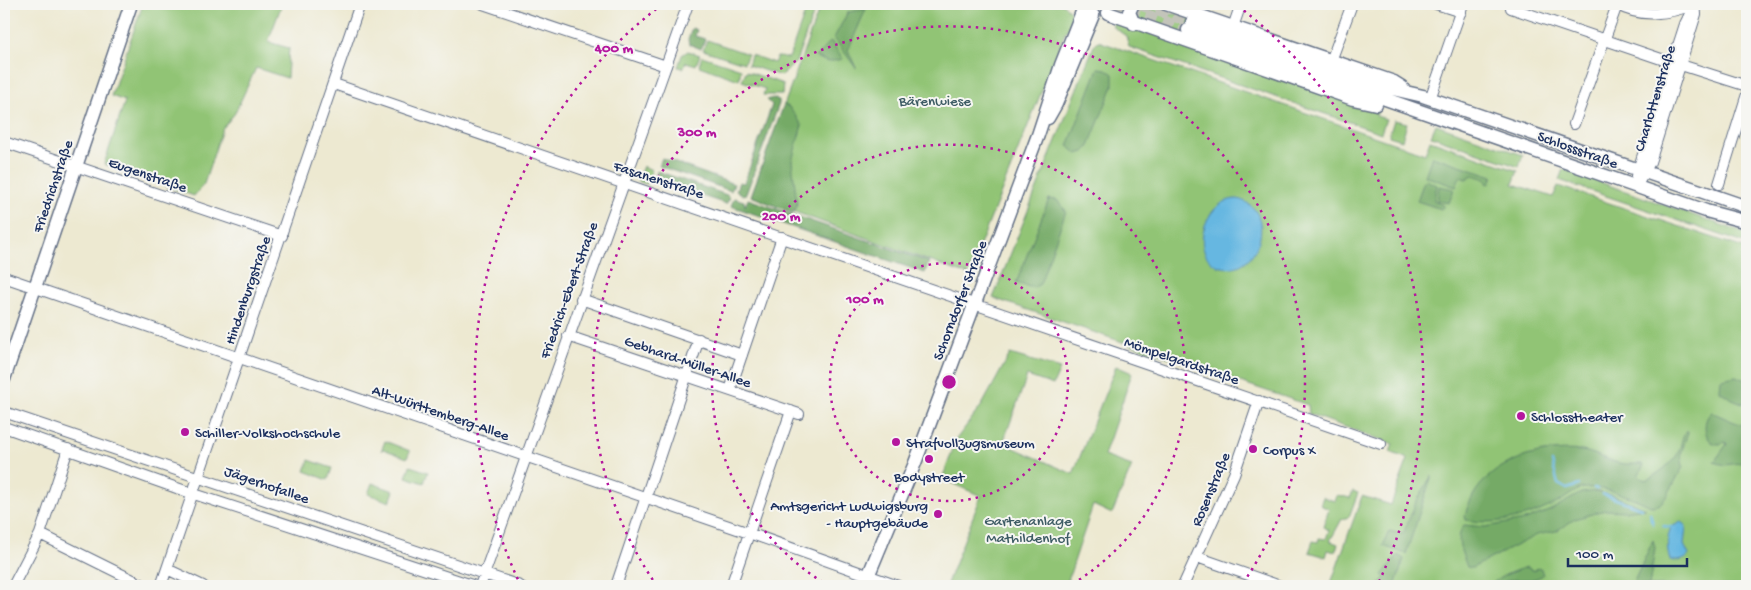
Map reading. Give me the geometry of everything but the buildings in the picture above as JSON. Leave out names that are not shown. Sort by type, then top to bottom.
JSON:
[{"type":"main road","name":"Friedrichstraße","points":[[4,379],[131,4]]},
{"type":"main road","points":[[1133,4],[1129,12],[1134,24]]},
{"type":"main road","name":"Schlossstraße","points":[[1166,4],[1394,82],[1413,94]]},
{"type":"main road","points":[[1086,8],[1100,16],[1112,9]]},
{"type":"main road","name":"Schorndorfer Straße","points":[[866,581],[915,463],[1038,135],[1052,89],[1086,8]]},
{"type":"main road","name":"Schlossstraße","points":[[1112,9],[1134,24],[1353,99],[1378,104],[1399,104]]},
{"type":"main road","name":"Schlossstraße","points":[[1747,207],[1430,98],[1371,84],[1190,26],[1399,104],[1636,187],[1728,218],[1747,222]]},
{"type":"main road","points":[[1728,218],[1747,229]]},
{"type":"street","name":"Hindenburgstraße","points":[[161,586],[360,4]]},
{"type":"street","points":[[483,4],[666,66]]},
{"type":"street","name":"Friedrich-Ebert-Straße","points":[[480,586],[688,4]]},
{"type":"street","points":[[1233,27],[1241,4]]},
{"type":"street","points":[[1331,61],[1352,4]]},
{"type":"street","points":[[1430,98],[1462,8],[1436,4]]},
{"type":"street","points":[[1574,124],[1616,4],[1634,11],[1656,14],[1676,11],[1695,4]]},
{"type":"street","name":"Charlottenstraße","points":[[1636,187],[1676,64],[1689,14],[1695,4],[1696,14],[1676,64]]},
{"type":"street","points":[[1511,8],[1747,86]]},
{"type":"street","name":"Fasanenstraße","points":[[334,84],[623,184],[782,236],[974,304]]},
{"type":"street","points":[[1719,184],[1747,94]]},
{"type":"street","name":"Eugenstraße","points":[[4,142],[282,236]]},
{"type":"street","points":[[730,390],[782,236]]},
{"type":"street","name":"Alt-Württemberg-Allee","points":[[4,278],[750,533],[866,581],[898,586]]},
{"type":"street","points":[[581,299],[742,355]]},
{"type":"street","name":"Mömpelgardstraße","points":[[974,304],[1381,444]]},
{"type":"street","name":"Gebhard-Müller-Allee","points":[[568,336],[795,412],[750,533]]},
{"type":"street","points":[[616,586],[699,339]]},
{"type":"street","name":"Rosenstraße","points":[[1183,586],[1234,474],[1259,401]]},
{"type":"street","name":"Jägerhofallee","points":[[4,412],[520,586]]},
{"type":"street","points":[[4,428],[192,493],[475,586]]},
{"type":"street","points":[[13,586],[40,534],[68,449]]},
{"type":"street","points":[[732,586],[750,533]]},
{"type":"street","points":[[40,534],[145,586]]},
{"type":"street","points":[[1197,557],[1280,586]]},
{"type":"street","points":[[167,569],[203,586]]},
{"type":"green space","points":[[143,4],[282,4],[268,42],[289,48],[287,78],[256,68],[235,113],[222,129],[204,184],[194,196],[104,164],[125,101],[111,96]]},
{"type":"green space","points":[[808,4],[817,4],[796,62],[781,76],[748,65],[751,55],[774,63],[777,57],[789,58]]},
{"type":"green space","name":"Bärenwiese","points":[[821,4],[1063,4],[1072,13],[1069,28],[1065,33],[968,275],[751,196]]},
{"type":"green space","points":[[1139,4],[1168,14],[1184,14],[1382,92],[1416,101],[1415,104],[1184,37],[1137,20],[1132,11]]},
{"type":"green space","points":[[866,9],[848,50],[856,68],[834,38],[848,12]]},
{"type":"green space","points":[[1112,20],[1378,111],[1376,116],[1386,119],[1381,133],[1129,47],[1126,36],[1113,27]]},
{"type":"green space","points":[[692,28],[697,30],[695,36],[705,39],[701,49],[689,44],[688,39]]},
{"type":"green space","points":[[707,40],[748,54],[744,63],[703,50]]},
{"type":"green space","points":[[831,41],[843,59],[828,62],[815,57]]},
{"type":"green space","points":[[1098,41],[1425,154],[1430,140],[1518,171],[1513,184],[1553,197],[1558,186],[1747,249],[1747,586],[1330,586],[1362,496],[1391,505],[1408,459],[1390,452],[1393,444],[1309,414],[1308,405],[993,298],[1095,43]]},
{"type":"green space","points":[[688,51],[700,55],[696,65],[686,62],[684,68],[678,67],[682,55]]},
{"type":"green space","points":[[702,56],[741,69],[739,80],[699,66]]},
{"type":"green space","points":[[1098,68],[1106,69],[1113,74],[1113,86],[1088,148],[1084,152],[1077,154],[1068,146]]},
{"type":"green space","points":[[746,71],[783,84],[782,95],[763,95],[765,89],[742,81]]},
{"type":"green space","points":[[773,98],[779,100],[779,104],[746,194],[743,195],[736,190],[739,182],[744,183],[772,105],[767,100]]},
{"type":"green space","points":[[784,104],[790,108],[802,125],[792,161],[797,204],[793,213],[751,196]]},
{"type":"green space","points":[[1394,120],[1407,123],[1402,140],[1389,136]]},
{"type":"green space","points":[[1436,124],[1523,155],[1519,167],[1431,136]]},
{"type":"green space","points":[[1432,156],[1493,176],[1488,184],[1485,179],[1473,175],[1466,179],[1460,177],[1456,187],[1425,176]]},
{"type":"green space","points":[[662,158],[734,184],[731,191],[659,166]]},
{"type":"green space","points":[[643,166],[652,170],[647,184],[637,181]]},
{"type":"green space","points":[[1563,169],[1747,234],[1747,244],[1559,180]]},
{"type":"green space","points":[[657,171],[727,195],[730,198],[726,204],[654,180]]},
{"type":"green space","points":[[1426,180],[1437,185],[1434,200],[1444,206],[1441,209],[1417,201]]},
{"type":"green space","points":[[1439,186],[1454,189],[1449,203],[1437,201]]},
{"type":"green space","points":[[734,198],[744,201],[745,206],[748,199],[929,262],[925,273],[731,206]]},
{"type":"green space","points":[[1049,199],[1057,200],[1066,211],[1040,284],[1033,288],[1016,283]]},
{"type":"green space","name":"Gartenanlage Mathildenhof","points":[[1010,354],[1060,369],[1053,385],[1027,376],[1003,443],[1073,474],[1116,366],[1132,373],[1104,456],[1132,466],[1112,514],[1093,505],[1066,586],[946,586],[981,496],[942,479],[957,438],[982,405]]},
{"type":"green space","points":[[1736,376],[1747,381],[1747,405],[1730,398],[1720,391],[1721,379]]},
{"type":"green space","points":[[1712,412],[1747,426],[1747,462],[1725,465],[1714,462],[1727,444],[1725,442],[1713,443],[1706,434],[1706,422]]},
{"type":"green space","points":[[1685,432],[1688,432],[1681,454],[1683,467],[1667,496],[1659,505],[1651,506],[1606,490],[1588,488],[1577,490],[1557,503],[1513,519],[1490,522],[1466,520],[1465,516],[1472,498],[1482,484],[1510,462],[1545,452],[1582,451],[1619,463],[1642,464],[1644,465],[1638,476],[1645,480],[1667,466],[1675,458]]},
{"type":"green space","points":[[385,441],[410,451],[407,458],[383,449],[381,451]]},
{"type":"green space","points":[[309,460],[332,468],[328,480],[305,471]]},
{"type":"green space","points":[[410,466],[428,472],[424,483],[406,477]]},
{"type":"green space","points":[[1432,475],[1406,554],[1383,546],[1389,531],[1403,534],[1416,502]]},
{"type":"green space","points":[[372,483],[394,491],[390,502],[368,494]]},
{"type":"green space","points":[[1353,491],[1358,493],[1349,517],[1342,519],[1330,541],[1338,544],[1335,552],[1328,550],[1326,557],[1309,552],[1313,541],[1318,542],[1319,538],[1326,539],[1329,530],[1323,527],[1329,509],[1320,505],[1323,497],[1335,501],[1337,495],[1350,498]]},
{"type":"green space","points":[[1595,491],[1615,496],[1645,508],[1625,511],[1605,510],[1575,519],[1556,531],[1537,535],[1472,568],[1467,567],[1459,540],[1464,525],[1485,527],[1525,520],[1551,510],[1581,493]]},
{"type":"green space","points":[[1653,540],[1655,548],[1649,586],[1632,586]]},
{"type":"green space","points":[[1398,555],[1404,559],[1395,586],[1378,586],[1385,578],[1382,575]]},
{"type":"green space","points":[[1527,567],[1534,571],[1537,568],[1541,569],[1543,575],[1535,579],[1513,580],[1490,586],[1502,577]]},
{"type":"water","points":[[1238,199],[1251,205],[1258,215],[1261,227],[1259,240],[1254,252],[1246,261],[1235,267],[1222,267],[1211,262],[1205,253],[1202,242],[1204,230],[1208,218],[1216,208],[1226,201]]},
{"type":"water","points":[[1681,522],[1686,526],[1684,545],[1689,555],[1685,559],[1670,560],[1668,539],[1671,527]]},
{"type":"waterway","points":[[1552,462],[1558,484],[1567,489],[1579,485]]},
{"type":"waterway","points":[[1602,494],[1641,508]]},
{"type":"waterway","points":[[1650,513],[1653,524]]},
{"type":"waterway","points":[[1663,526],[1671,527]]},
{"type":"tunnel","points":[[1111,4],[1188,30]]},
{"type":"tunnel","points":[[1139,4],[1192,22]]},
{"type":"place","name":"Schlosstheater","points":[[1521,416]]},
{"type":"place","name":"Schiller-Volkshochschule","points":[[185,432]]},
{"type":"place","name":"Strafvollzugsmuseum","points":[[896,442]]},
{"type":"place","name":"Corpus X","points":[[1253,449]]},
{"type":"place","name":"Bodystreet","points":[[929,459]]},
{"type":"place","name":"Amtsgericht Ludwigsburg - Hauptgebäude","points":[[938,514]]}]
